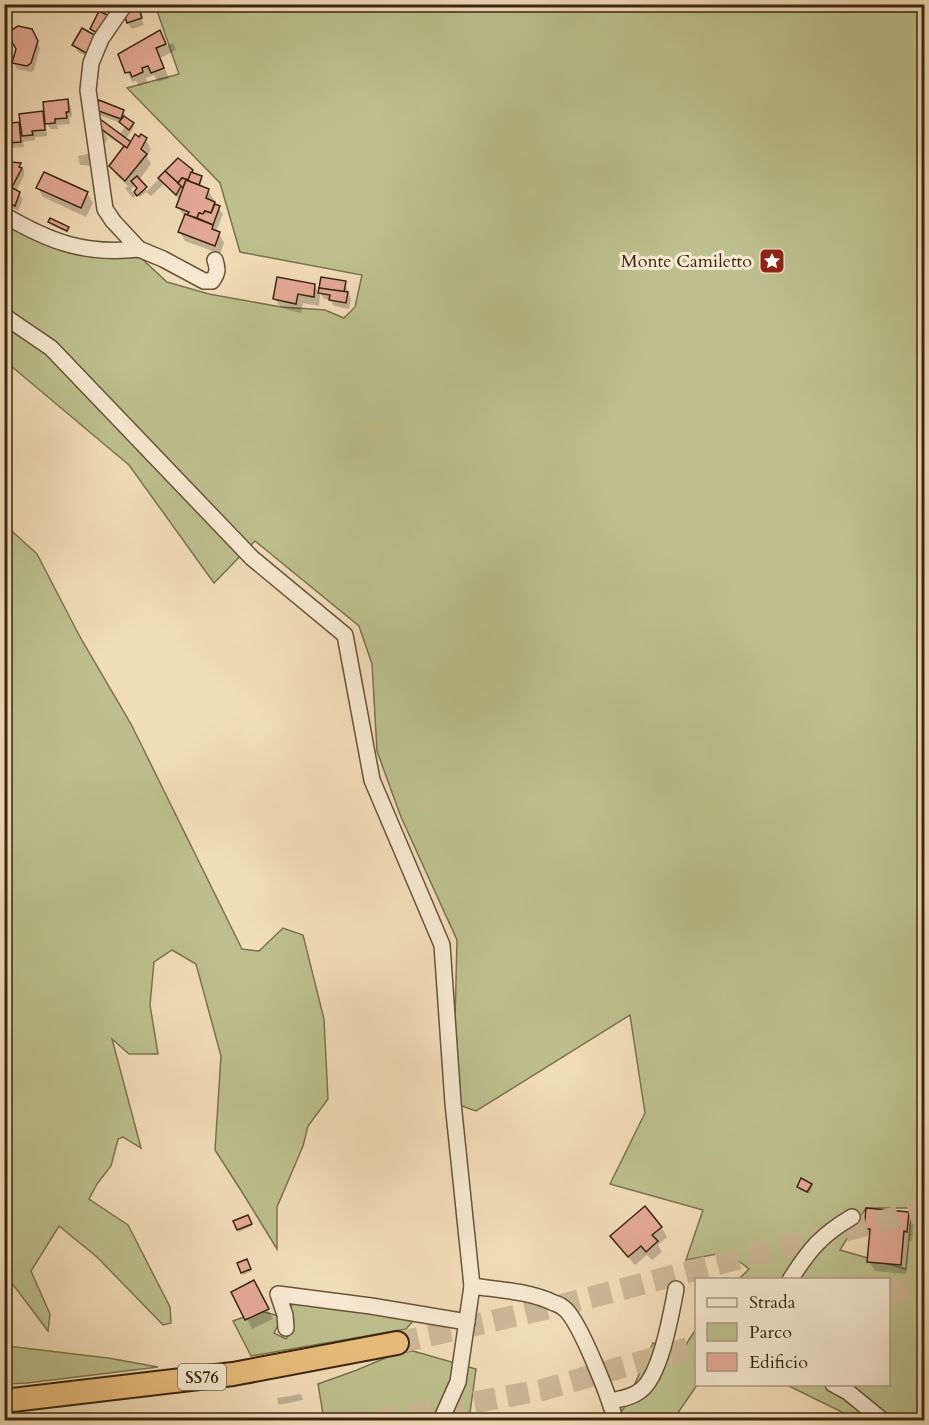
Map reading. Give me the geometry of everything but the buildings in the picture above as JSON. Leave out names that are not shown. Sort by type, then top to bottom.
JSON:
[{"type":"highway","name":"SS76","points":[[4,1401],[232,1374],[397,1343]]},
{"type":"street","points":[[125,4],[101,39],[91,63],[88,90],[105,208],[113,221],[139,249],[204,281],[212,281],[216,275],[218,268],[215,260]]},
{"type":"street","points":[[4,215],[26,228],[68,246],[95,251],[139,249]]},
{"type":"street","points":[[4,316],[51,348],[252,558],[345,636],[372,780],[442,945],[453,1103],[472,1286],[458,1382],[441,1420]]},
{"type":"street","points":[[791,1278],[808,1252],[831,1230],[852,1217]]},
{"type":"street","points":[[472,1286],[541,1298],[566,1310],[575,1323],[610,1401],[615,1420]]},
{"type":"street","points":[[610,1401],[641,1391],[654,1374],[676,1289]]},
{"type":"street","points":[[286,1329],[285,1315],[278,1294],[467,1322]]},
{"type":"street","points":[[837,1386],[848,1392],[882,1420]]},
{"type":"green space","points":[[155,5],[924,5],[924,1420],[853,1420],[848,1415],[789,1386],[890,1386],[890,1278],[740,1278],[749,1269],[727,1252],[686,1260],[703,1210],[610,1184],[645,1113],[630,1015],[476,1111],[453,1103],[457,940],[401,817],[377,751],[372,664],[359,626],[255,541],[214,583],[129,465],[5,361],[4,220],[68,249],[141,258],[167,282],[209,294],[281,307],[325,310],[344,318],[355,307],[362,275],[240,252],[220,183],[127,88],[179,74]],"holes":[[[866,1208],[912,1208],[906,1269],[840,1250]]]},
{"type":"green space","points":[[4,524],[37,554],[80,637],[131,724],[242,949],[259,951],[283,928],[303,935],[324,1019],[328,1099],[308,1126],[303,1146],[277,1207],[277,1249],[215,1150],[221,1056],[196,964],[172,950],[154,962],[150,1005],[158,1054],[129,1054],[112,1039],[141,1148],[123,1137],[118,1139],[111,1166],[89,1199],[128,1225],[170,1307],[171,1323],[163,1325],[97,1257],[59,1226],[31,1271],[50,1314],[48,1331],[5,1277]]},
{"type":"green space","points":[[299,1300],[413,1321],[406,1329],[251,1356],[233,1321],[261,1311],[282,1317],[274,1333],[286,1339],[293,1327],[287,1309]]},
{"type":"green space","points":[[695,1331],[696,1386],[673,1420],[613,1420],[624,1408],[653,1343],[683,1349]]},
{"type":"green space","points":[[5,1347],[108,1358],[158,1367],[5,1384]]},
{"type":"green space","points":[[413,1351],[476,1369],[469,1420],[346,1420],[342,1418],[324,1420],[318,1384],[397,1353]]},
{"type":"tunnel","points":[[397,1343],[558,1306],[924,1210]]},
{"type":"tunnel","points":[[890,1292],[924,1284]]},
{"type":"tunnel","points":[[377,1420],[542,1390],[695,1346]]},
{"type":"place","name":"Monte Camiletto","points":[[772,261]]}]
